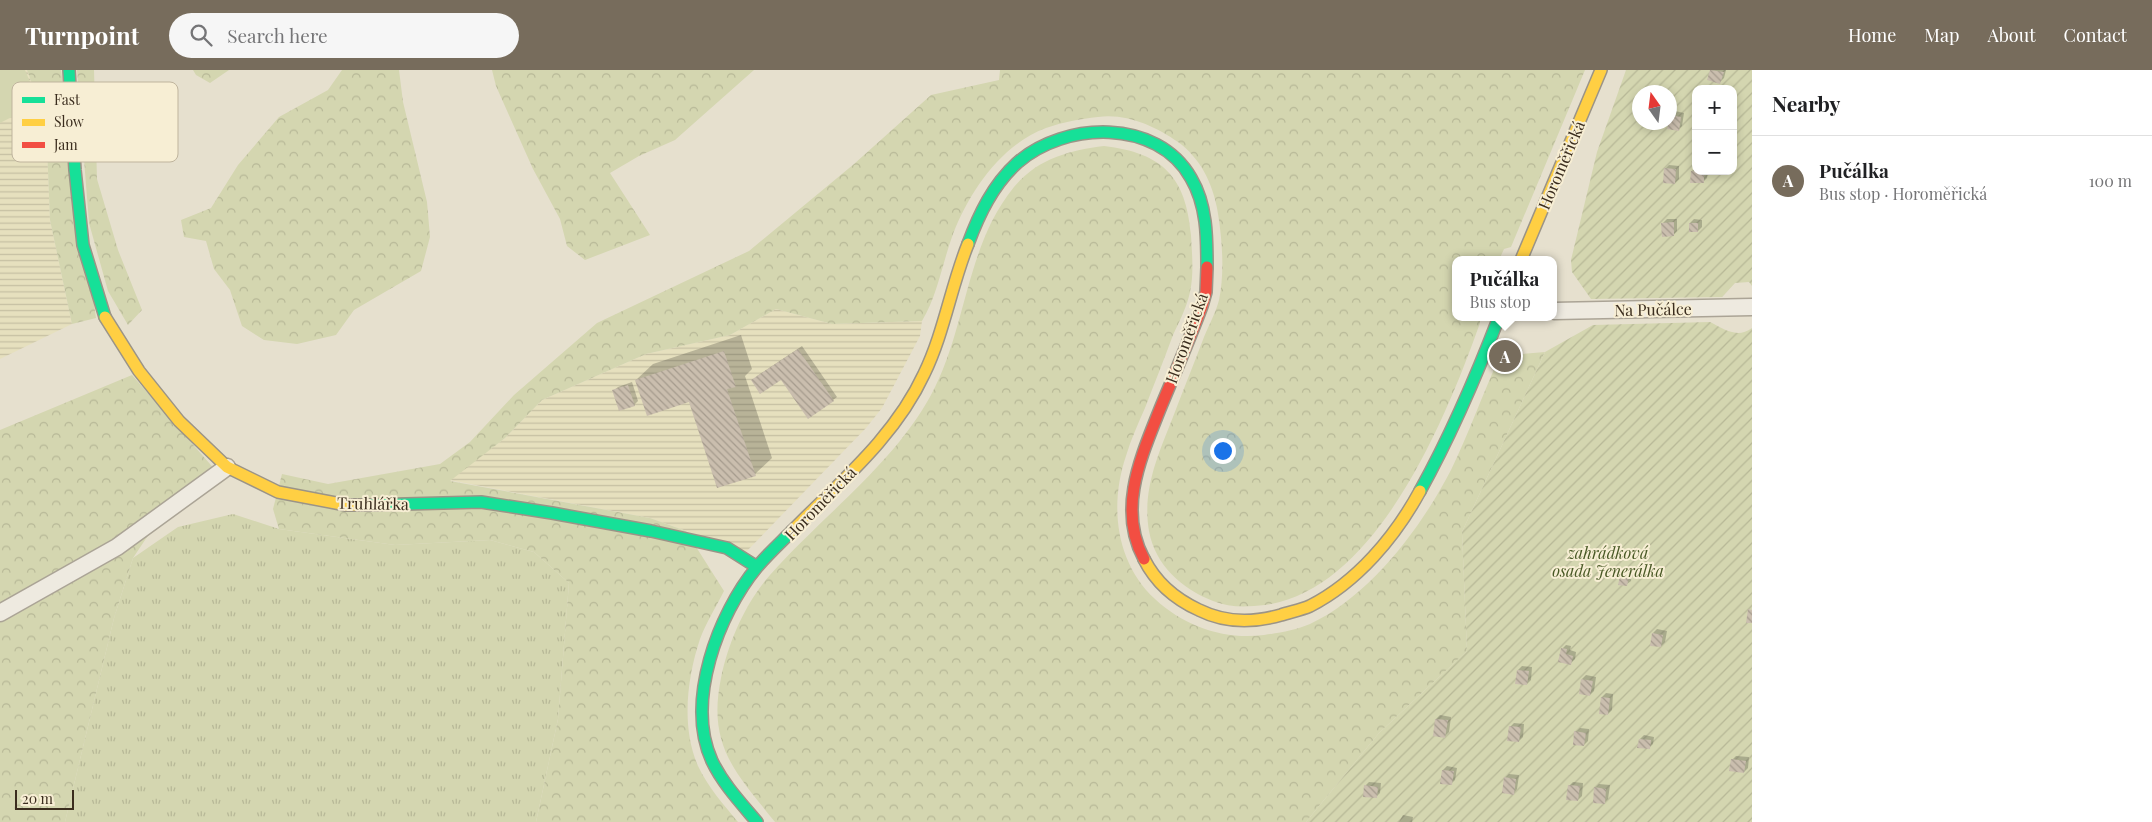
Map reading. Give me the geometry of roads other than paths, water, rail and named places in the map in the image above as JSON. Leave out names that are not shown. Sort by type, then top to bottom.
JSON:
[{"type":"main road","name":"Horoměřická","points":[[1523,256],[1601,70]]},
{"type":"main road","name":"Horoměřická","points":[[757,822],[724,782],[712,760],[703,733],[703,702],[706,677],[714,643],[736,598],[757,567],[884,437],[902,414],[919,387],[930,360],[967,239],[987,198],[1005,174],[1022,159],[1049,142],[1079,134],[1104,131],[1131,135],[1154,143],[1176,158],[1191,176],[1200,196],[1208,258],[1204,297],[1139,462],[1132,510],[1139,551],[1146,566],[1167,590],[1198,611],[1232,621],[1251,622],[1277,618],[1303,610],[1327,597],[1358,572],[1390,536],[1411,507],[1437,463],[1497,321]]},
{"type":"main road","name":"Truhlářka","points":[[75,162],[83,244],[106,320],[139,371],[179,421],[227,467],[278,492],[346,505],[482,502],[552,512],[728,548],[757,567]]},
{"type":"street","name":"Na Pučálce","points":[[1557,311],[1752,307]]},
{"type":"street","points":[[0,613],[117,547],[227,467]]},
{"type":"place","name":"Pučálka","points":[[1505,356]]},
{"type":"park label","name":"zahrádková osada Jenerálka","points":[[1608,561]]}]
